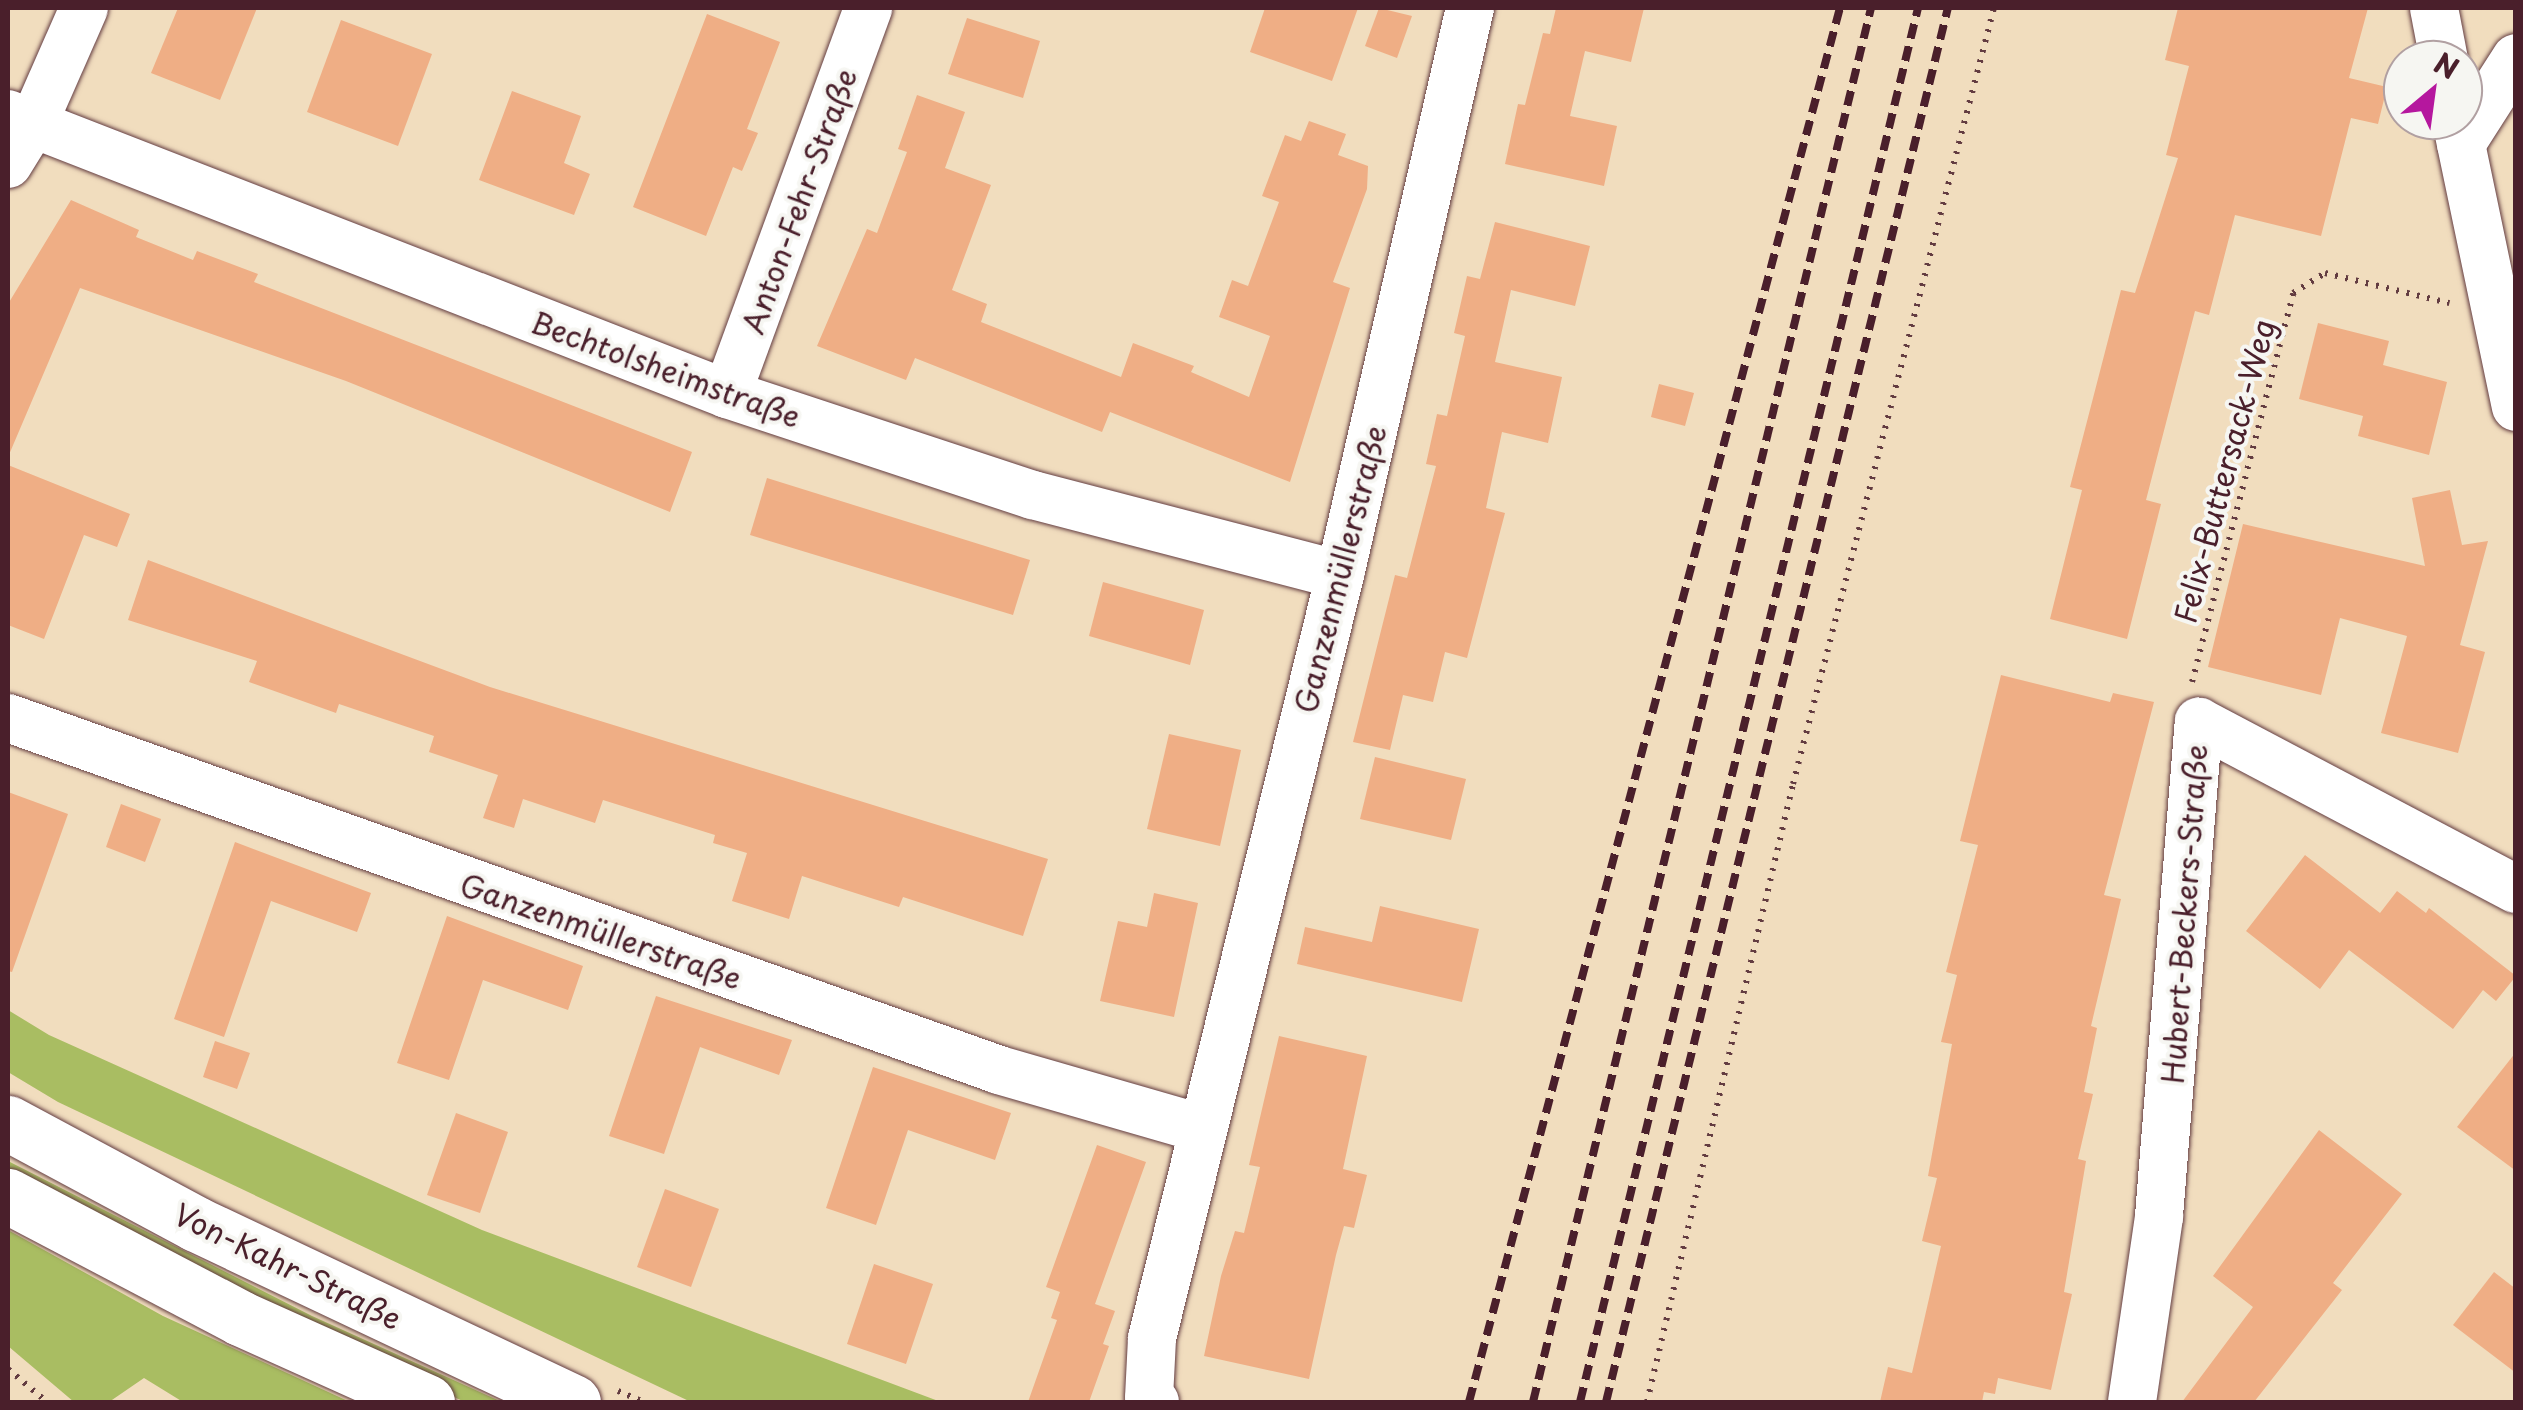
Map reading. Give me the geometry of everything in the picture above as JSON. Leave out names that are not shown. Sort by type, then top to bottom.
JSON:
[{"type":"main road","name":"Von-Kahr-Straße","points":[[8,1122],[196,1224],[573,1402]]},
{"type":"main road","points":[[8,1196],[240,1318],[426,1402]]},
{"type":"street","points":[[8,164],[21,118],[84,8]]},
{"type":"street","name":"Anton-Fehr-Straße","points":[[727,394],[868,8]]},
{"type":"street","name":"Ganzenmüllerstraße","points":[[1155,1402],[1149,1398],[1152,1338],[1200,1128],[1340,575],[1470,8]]},
{"type":"street","points":[[2434,8],[2440,40]]},
{"type":"street","points":[[2483,101],[2516,58]]},
{"type":"street","name":"Bechtolsheimstraße","points":[[21,118],[727,394],[1033,496],[1340,575]]},
{"type":"street","points":[[2461,140],[2516,407]]},
{"type":"street","name":"Ganzenmüllerstraße","points":[[8,718],[999,1070],[1200,1128]]},
{"type":"street","name":"Hubert-Beckers-Straße","points":[[2132,1402],[2159,1216],[2198,722],[2516,889]]},
{"type":"path","points":[[1646,1402],[1792,784],[1994,8]]},
{"type":"path","name":"Felix-Buttersack-Weg","points":[[2198,722],[2189,693],[2293,293],[2325,273],[2460,306]]},
{"type":"path","points":[[8,1368],[48,1402]]},
{"type":"green space","points":[[8,1010],[49,1035],[482,1230],[941,1402],[691,1402],[58,1102],[8,1072]]},
{"type":"green space","points":[[8,1161],[312,1316],[502,1402],[465,1402],[305,1330],[8,1178]]},
{"type":"green space","points":[[8,1230],[163,1316],[350,1402],[183,1402],[144,1378],[109,1402],[74,1402],[8,1346]]},
{"type":"building","points":[[178,8],[257,8],[220,100],[151,73]]},
{"type":"building","points":[[1265,8],[1358,8],[1332,81],[1250,52]]},
{"type":"building","points":[[1379,8],[1412,16],[1397,58],[1365,46]]},
{"type":"building","points":[[1556,8],[1644,8],[1631,62],[1585,51],[1570,116],[1617,126],[1604,186],[1505,164],[1518,104],[1525,105],[1543,33],[1550,34]]},
{"type":"building","points":[[2178,8],[2368,8],[2349,78],[2383,86],[2383,103],[2378,124],[2351,118],[2321,236],[2235,215],[2209,315],[2195,311],[2146,500],[2161,504],[2127,639],[2050,619],[2082,490],[2070,487],[2121,290],[2135,293],[2178,158],[2166,155],[2189,66],[2165,60]]},
{"type":"building","points":[[707,14],[780,42],[747,129],[758,133],[742,171],[733,167],[706,236],[633,207]]},
{"type":"building","points":[[967,18],[1040,41],[1023,98],[948,74]]},
{"type":"building","points":[[341,20],[432,54],[398,146],[307,112]]},
{"type":"building","points":[[512,91],[581,116],[564,163],[590,174],[574,215],[479,180]]},
{"type":"building","points":[[917,95],[965,112],[945,168],[991,185],[952,290],[987,304],[981,322],[1121,377],[1133,343],[1194,366],[1191,372],[1249,397],[1270,336],[1219,317],[1232,280],[1248,286],[1279,202],[1262,196],[1285,135],[1301,141],[1309,121],[1346,134],[1338,155],[1368,166],[1367,189],[1333,282],[1350,288],[1290,482],[1110,412],[1102,432],[915,358],[906,380],[817,346],[867,229],[877,233],[907,152],[898,149]]},
{"type":"building","points":[[71,200],[139,230],[136,237],[193,260],[197,251],[258,274],[254,282],[692,452],[670,512],[346,381],[80,288],[8,457],[8,304]]},
{"type":"building","points":[[1495,222],[1590,246],[1575,306],[1511,290],[1495,362],[1562,377],[1548,443],[1502,432],[1486,508],[1505,513],[1467,658],[1445,652],[1433,702],[1403,695],[1390,750],[1353,742],[1395,575],[1407,578],[1436,466],[1426,464],[1437,414],[1447,416],[1465,336],[1454,333],[1467,276],[1480,279]]},
{"type":"building","points":[[2318,323],[2389,341],[2383,365],[2447,382],[2429,455],[2358,436],[2363,416],[2299,399]]},
{"type":"building","points":[[1659,384],[1694,393],[1685,426],[1651,417]]},
{"type":"building","points":[[8,465],[130,514],[117,547],[84,535],[44,639],[8,625]]},
{"type":"building","points":[[767,478],[1030,560],[1013,615],[750,535]]},
{"type":"building","points":[[2450,490],[2462,545],[2488,541],[2460,645],[2485,652],[2458,753],[2381,733],[2407,636],[2340,618],[2321,695],[2208,667],[2243,524],[2425,566],[2412,498]]},
{"type":"building","points":[[148,560],[490,687],[1048,859],[1023,936],[903,897],[899,907],[802,876],[789,919],[732,901],[747,853],[713,843],[715,835],[603,800],[595,823],[523,799],[514,828],[483,818],[498,775],[429,752],[434,736],[339,704],[336,713],[249,682],[257,661],[128,620]]},
{"type":"building","points":[[1103,582],[1204,610],[1190,665],[1089,636]]},
{"type":"building","points":[[2001,675],[2110,702],[2113,693],[2154,702],[2104,895],[2121,899],[2091,1026],[2097,1028],[2084,1092],[2093,1094],[2078,1159],[2086,1161],[2064,1292],[2072,1294],[2051,1390],[1998,1378],[1995,1394],[1984,1392],[1982,1402],[1880,1402],[1888,1367],[1912,1373],[1941,1246],[1922,1241],[1937,1178],[1928,1176],[1952,1044],[1941,1042],[1957,975],[1946,972],[1978,845],[1960,841]]},
{"type":"building","points":[[1169,734],[1241,750],[1220,846],[1147,829]]},
{"type":"building","points":[[1375,757],[1466,779],[1451,840],[1360,819]]},
{"type":"building","points":[[8,792],[68,814],[12,972],[8,971]]},
{"type":"building","points":[[121,804],[161,819],[145,862],[106,847]]},
{"type":"building","points":[[235,842],[371,893],[357,932],[271,901],[224,1037],[174,1019]]},
{"type":"building","points":[[2305,855],[2380,913],[2397,891],[2426,913],[2429,908],[2516,976],[2496,1001],[2483,990],[2453,1029],[2349,950],[2320,989],[2246,931]]},
{"type":"building","points":[[1154,893],[1198,903],[1174,1017],[1100,1001],[1118,921],[1147,927]]},
{"type":"building","points":[[1380,906],[1479,929],[1462,1002],[1297,964],[1305,927],[1372,942]]},
{"type":"building","points":[[447,916],[583,966],[568,1010],[483,980],[449,1080],[397,1063]]},
{"type":"building","points":[[656,996],[792,1040],[779,1075],[700,1047],[664,1154],[609,1136]]},
{"type":"building","points":[[1279,1036],[1367,1056],[1343,1169],[1367,1175],[1354,1228],[1344,1226],[1309,1379],[1204,1356],[1221,1276],[1235,1231],[1244,1233],[1260,1167],[1249,1165]]},
{"type":"building","points":[[215,1041],[250,1053],[237,1089],[203,1077]]},
{"type":"building","points":[[2516,1052],[2516,1171],[2457,1127]]},
{"type":"building","points":[[873,1067],[1011,1113],[995,1160],[908,1130],[876,1225],[826,1208]]},
{"type":"building","points":[[456,1113],[508,1132],[480,1213],[427,1195]]},
{"type":"building","points":[[2319,1130],[2402,1194],[2333,1283],[2342,1290],[2254,1402],[2182,1402],[2253,1307],[2213,1276]]},
{"type":"building","points":[[1097,1145],[1146,1162],[1095,1304],[1115,1311],[1103,1344],[1109,1346],[1089,1402],[1028,1402],[1057,1320],[1051,1318],[1060,1292],[1046,1287]]},
{"type":"building","points":[[665,1189],[719,1209],[691,1287],[637,1267]]},
{"type":"building","points":[[874,1264],[933,1284],[906,1364],[847,1344]]},
{"type":"building","points":[[2494,1272],[2516,1289],[2516,1373],[2453,1325]]},
{"type":"railway","points":[[1469,1402],[1840,8]]},
{"type":"railway","points":[[1533,1402],[1871,8]]},
{"type":"railway","points":[[1580,1402],[1918,8]]},
{"type":"railway","points":[[1606,1402],[1948,8]]}]
